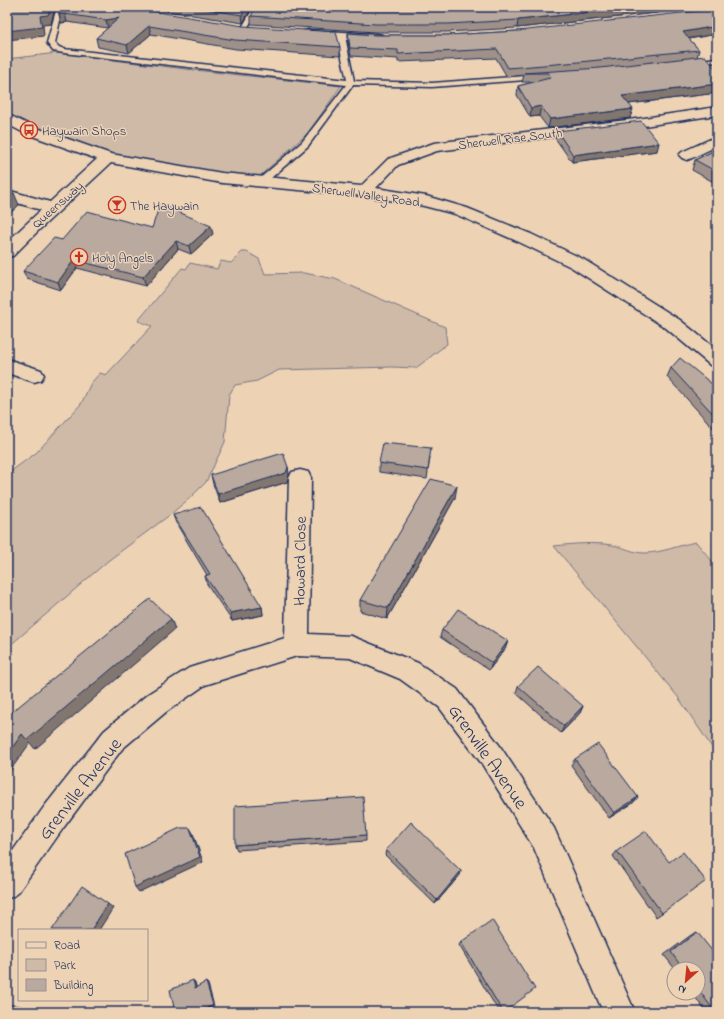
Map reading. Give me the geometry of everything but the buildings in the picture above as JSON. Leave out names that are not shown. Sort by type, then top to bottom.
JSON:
[{"type":"street","points":[[228,26],[259,30]]},
{"type":"street","points":[[296,33],[392,38]]},
{"type":"street","name":"Sherwell Rise South","points":[[365,191],[393,162],[434,147],[644,122],[717,111]]},
{"type":"street","name":"Sherwell Valley Road","points":[[7,118],[29,130],[108,158],[222,178],[365,191],[426,202],[461,211],[525,238],[577,263],[674,324],[717,360]]},
{"type":"street","points":[[687,155],[717,140]]},
{"type":"street","name":"Queensway","points":[[7,252],[108,158]]},
{"type":"street","points":[[7,195],[53,208]]},
{"type":"street","points":[[7,366],[34,375]]},
{"type":"street","name":"Howard Close","points":[[297,645],[300,478]]},
{"type":"street","name":"Grenville Avenue","points":[[7,884],[54,817],[113,740],[151,708],[198,676],[297,645],[350,647],[409,670],[448,698],[491,754],[544,838],[619,1012]]},
{"type":"lane","points":[[60,7],[51,43],[56,49],[64,51],[351,83],[432,85],[546,77]]},
{"type":"lane","points":[[244,29],[257,7]]},
{"type":"lane","points":[[261,182],[305,144],[351,83],[341,36]]},
{"type":"lane","points":[[683,64],[717,60]]},
{"type":"green space","points":[[57,53],[341,86],[308,133],[254,181],[108,158],[7,118],[7,59]]},
{"type":"green space","points":[[242,252],[247,252],[259,259],[265,274],[304,273],[335,279],[445,327],[447,344],[416,368],[392,367],[279,370],[257,381],[235,385],[229,395],[225,442],[206,482],[171,514],[109,560],[7,648],[7,474],[36,453],[81,404],[91,383],[100,373],[106,375],[152,326],[138,321],[182,268],[186,269],[190,263],[217,269],[221,261],[231,263]]},
{"type":"green space","points":[[696,542],[717,567],[717,755],[678,697],[554,546],[605,544],[645,553],[658,552]]},
{"type":"place","name":"Haywain Shops","points":[[29,130]]},
{"type":"place","name":"The Haywain","points":[[117,205]]},
{"type":"place","name":"Holy Angels","points":[[79,257]]}]
